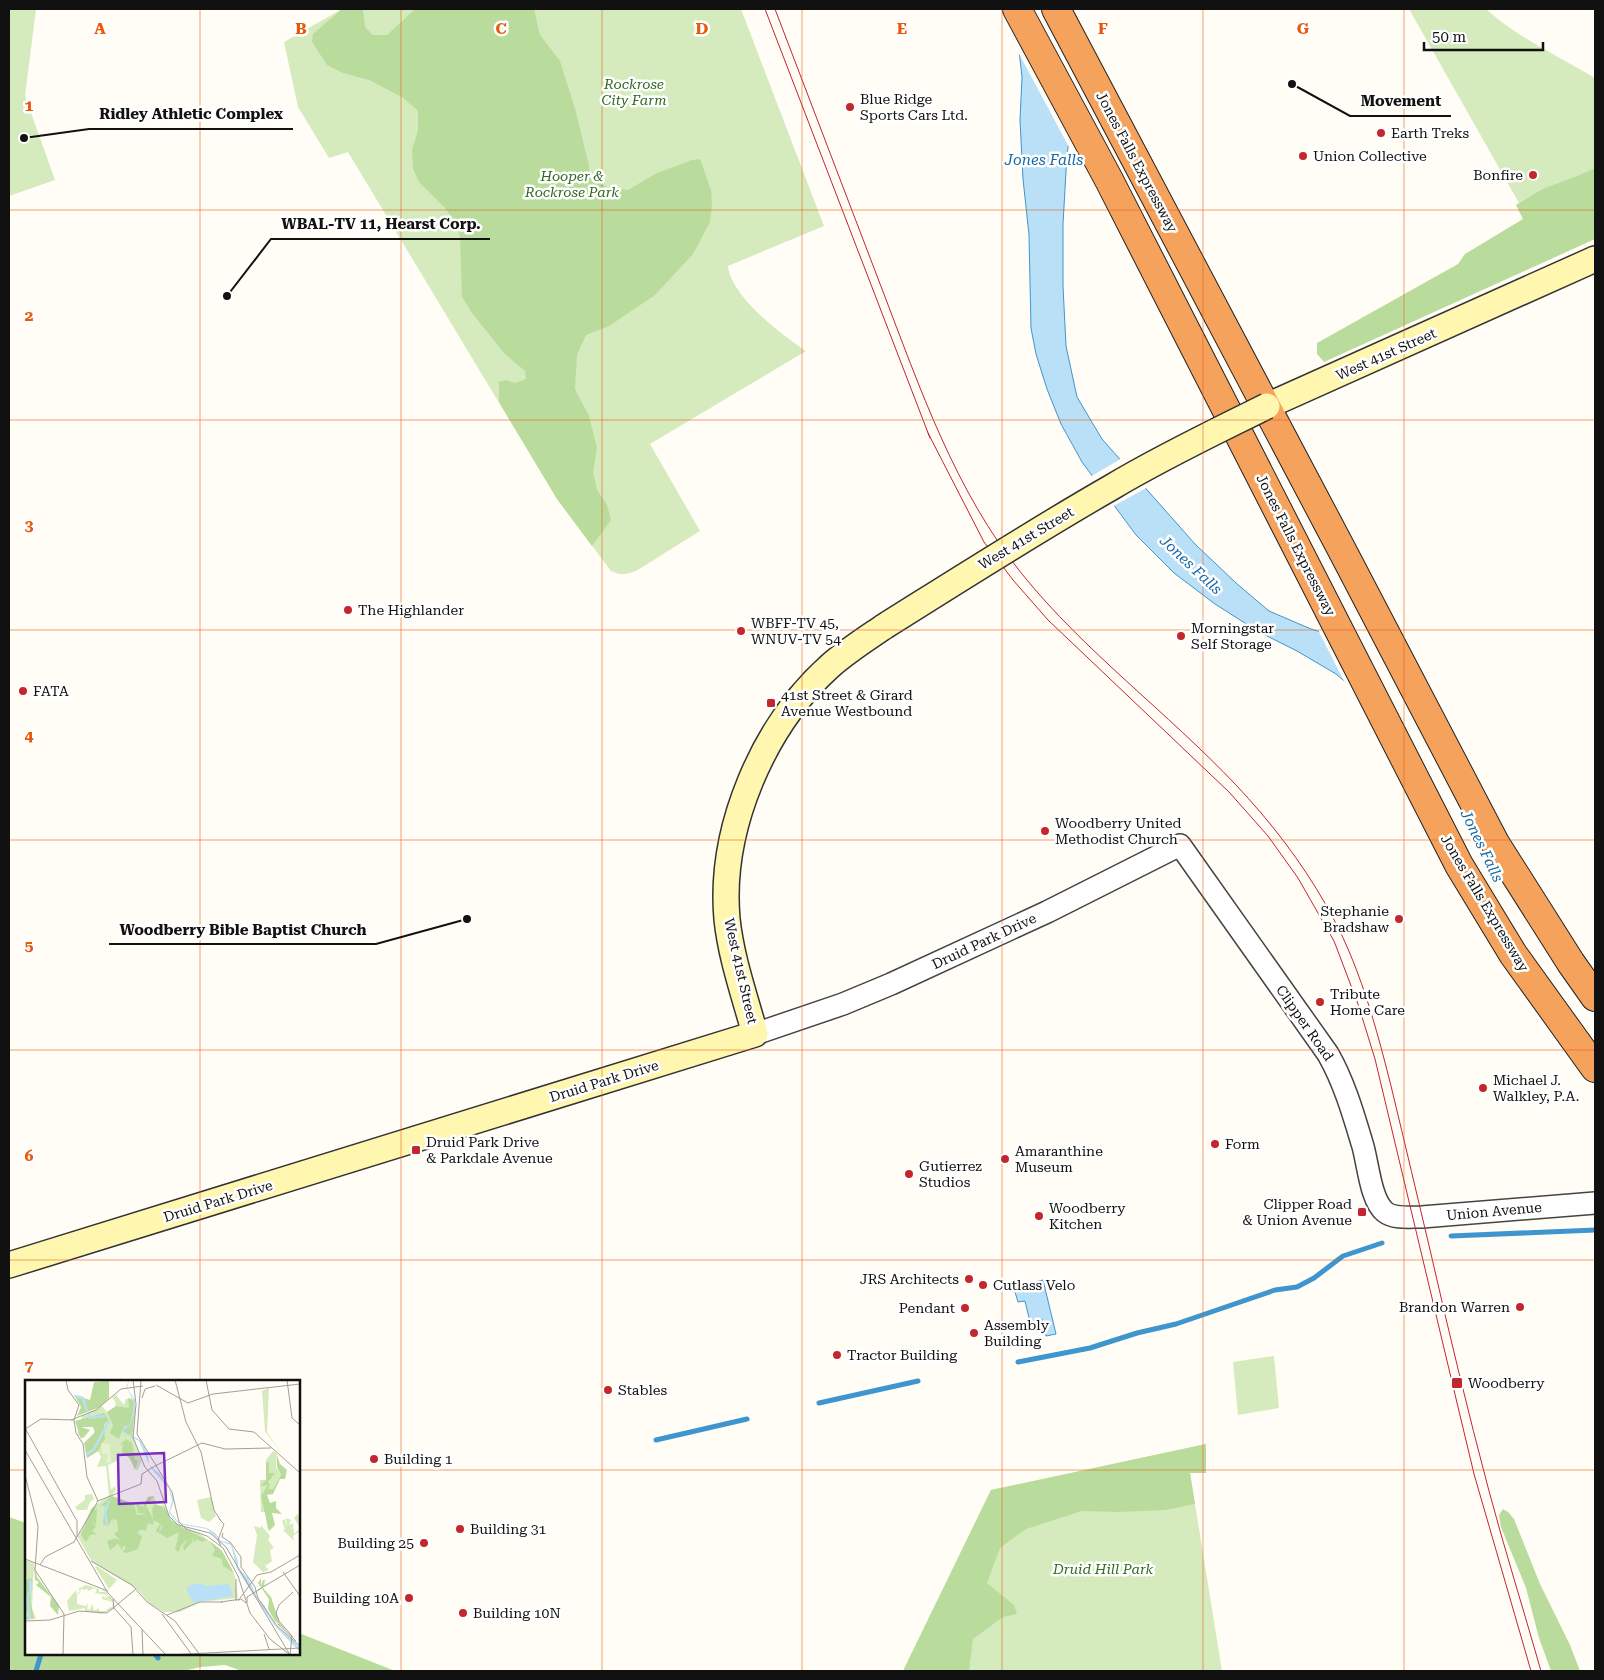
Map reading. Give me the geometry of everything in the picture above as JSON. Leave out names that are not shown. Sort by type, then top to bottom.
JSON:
[{"type":"highway","name":"Jones Falls Expressway","points":[[1017,9],[1109,180],[1309,569],[1458,865],[1513,954],[1595,1068]]},
{"type":"highway","name":"Jones Falls Expressway","points":[[1056,9],[1495,844],[1571,964],[1595,997]]},
{"type":"main road","name":"West 41st Street","points":[[755,1034],[738,970],[728,920],[727,889],[730,857],[737,823],[750,781],[771,739],[788,713],[808,688],[830,666],[885,626],[1022,540],[1175,452],[1267,406],[1595,259]]},
{"type":"main road","name":"Druid Park Drive","points":[[9,1265],[755,1034]]},
{"type":"street","name":"Druid Park Drive","points":[[755,1034],[843,1004],[891,984],[1063,904],[1180,845]]},
{"type":"street","name":"Clipper Road","points":[[1180,845],[1328,1054],[1344,1087],[1363,1146],[1374,1193],[1384,1212],[1393,1216]]},
{"type":"street","name":"Union Avenue","points":[[1393,1216],[1422,1217],[1595,1203]]},
{"type":"green space","points":[[9,9],[36,9],[25,96],[55,180],[9,196]]},
{"type":"green space","name":"Hooper & Rockrose Park","points":[[342,9],[741,9],[824,226],[728,266],[731,278],[747,302],[771,325],[806,351],[650,444],[700,531],[636,571],[619,574],[611,571],[557,499],[348,152],[329,158],[298,107],[284,42]]},
{"type":"green space","points":[[342,9],[363,9],[365,27],[373,35],[387,35],[415,9],[534,9],[540,35],[560,61],[576,112],[589,166],[590,178],[607,187],[628,190],[655,174],[692,160],[700,159],[711,190],[712,206],[710,222],[693,254],[655,295],[609,326],[586,335],[577,355],[575,389],[589,416],[597,448],[593,472],[597,490],[607,505],[611,520],[592,546],[557,499],[499,402],[499,382],[506,380],[515,383],[526,379],[525,371],[504,353],[472,313],[462,297],[460,237],[455,221],[419,182],[413,169],[412,150],[418,130],[418,111],[402,97],[369,80],[343,73],[327,65],[312,42],[313,34]]},
{"type":"green space","points":[[1409,9],[1486,9],[1525,38],[1595,78],[1595,168],[1542,189],[1519,203]]},
{"type":"green space","points":[[1595,168],[1595,239],[1324,362],[1317,354],[1317,343],[1458,264],[1465,254],[1523,219],[1516,205],[1542,189]]},
{"type":"green space","points":[[1274,1356],[1279,1408],[1238,1415],[1233,1362]]},
{"type":"green space","name":"Druid Hill Park","points":[[1206,1444],[1206,1473],[1190,1473],[1222,1671],[903,1671],[991,1490]]},
{"type":"green space","points":[[1206,1444],[1206,1473],[1190,1473],[1195,1504],[1165,1510],[1082,1511],[1026,1529],[1000,1548],[987,1583],[1014,1605],[1017,1614],[1003,1617],[973,1639],[969,1671],[903,1671],[991,1490]]},
{"type":"green space","points":[[1503,1509],[1514,1519],[1540,1584],[1570,1645],[1580,1671],[1551,1671],[1539,1638],[1526,1588],[1501,1527],[1499,1515]]},
{"type":"green space","points":[[9,1517],[25,1523],[25,1655],[300,1655],[300,1633],[395,1671],[242,1671],[225,1665],[183,1671],[9,1671]]},
{"type":"water","name":"Jones Falls","points":[[1016,24],[1071,129],[1067,154],[1063,224],[1063,286],[1066,346],[1077,397],[1102,439],[1195,544],[1236,583],[1269,611],[1330,635],[1360,694],[1336,674],[1297,651],[1259,632],[1215,604],[1174,573],[1136,535],[1082,462],[1061,424],[1036,354],[1031,328],[1029,235],[1023,179],[1020,120],[1022,77]]},
{"type":"water","points":[[1043,1280],[1056,1334],[1046,1336],[1042,1319],[1030,1322],[1025,1301],[1018,1302],[1015,1292],[1031,1288],[1030,1283]]},
{"type":"pier","name":"Jones Falls","points":[[1008,9],[1061,9],[1071,56],[1074,91],[1074,129],[1070,149],[1017,50],[1014,24]]},
{"type":"pier","points":[[1122,458],[1148,487],[1112,507],[1090,477]]},
{"type":"pier","name":"Jones Falls","points":[[1317,628],[1358,638],[1392,661],[1595,1011],[1595,1079],[1358,695],[1347,687]]},
{"type":"waterway","points":[[1451,1236],[1595,1230]]},
{"type":"waterway","points":[[1018,1362],[1090,1348],[1137,1333],[1176,1324],[1275,1290],[1297,1287],[1314,1278],[1343,1256],[1382,1243]]},
{"type":"waterway","points":[[819,1403],[918,1381]]},
{"type":"waterway","points":[[656,1440],[747,1419]]},
{"type":"waterway","points":[[36,1671],[41,1655]]},
{"type":"tram line","points":[[765,9],[930,438]]},
{"type":"tram line","points":[[775,9],[910,364],[941,438],[977,508],[998,542],[1022,574],[1072,630],[1210,758],[1261,813],[1306,873],[1338,927],[1357,972],[1380,1042],[1474,1432],[1495,1514],[1541,1671]]},
{"type":"tram line","points":[[928,433],[984,542],[1013,580],[1048,620],[1229,792],[1268,836],[1298,878],[1334,941],[1358,1004],[1375,1059],[1474,1474],[1531,1671]]},
{"type":"place","name":"Movement","points":[[1292,84]]},
{"type":"place","name":"Blue Ridge Sports Cars Ltd.","points":[[850,107]]},
{"type":"place","name":"Earth Treks","points":[[1381,133]]},
{"type":"place","name":"Ridley Athletic Complex","points":[[24,138]]},
{"type":"place","name":"Union Collective","points":[[1303,156]]},
{"type":"place","name":"Bonfire","points":[[1533,175]]},
{"type":"place","name":"WBAL-TV 11, Hearst Corp.","points":[[227,296]]},
{"type":"place","name":"The Highlander","points":[[348,610]]},
{"type":"place","name":"WBFF-TV 45, WNUV-TV 54","points":[[741,631]]},
{"type":"place","name":"Morningstar Self Storage","points":[[1181,636]]},
{"type":"place","name":"FATA","points":[[23,691]]},
{"type":"place","name":"41st Street & Girard Avenue Westbound","points":[[771,703]]},
{"type":"place","name":"Woodberry United Methodist Church","points":[[1045,831]]},
{"type":"place","name":"Woodberry Bible Baptist Church","points":[[467,919]]},
{"type":"place","name":"Stephanie Bradshaw","points":[[1399,919]]},
{"type":"place","name":"Tribute Home Care","points":[[1320,1002]]},
{"type":"place","name":"Michael J. Walkley, P.A.","points":[[1483,1088]]},
{"type":"place","name":"Form","points":[[1215,1144]]},
{"type":"place","name":"Druid Park Drive & Parkdale Avenue","points":[[416,1150]]},
{"type":"place","name":"Amaranthine Museum","points":[[1005,1159]]},
{"type":"place","name":"Gutierrez Studios","points":[[909,1174]]},
{"type":"place","name":"Clipper Road & Union Avenue","points":[[1362,1212]]},
{"type":"place","name":"Woodberry Kitchen","points":[[1039,1216]]},
{"type":"place","name":"JRS Architects","points":[[969,1279]]},
{"type":"place","name":"Cutlass Velo","points":[[983,1285]]},
{"type":"place","name":"Brandon Warren","points":[[1520,1307]]},
{"type":"place","name":"Pendant","points":[[965,1308]]},
{"type":"place","name":"Assembly Building","points":[[974,1333]]},
{"type":"place","name":"Tractor Building","points":[[837,1355]]},
{"type":"place","name":"Woodberry","points":[[1457,1383]]},
{"type":"place","name":"Stables","points":[[608,1390]]},
{"type":"place","name":"Building 1","points":[[374,1459]]},
{"type":"place","name":"Building 31","points":[[460,1529]]},
{"type":"place","name":"Building 25","points":[[424,1543]]},
{"type":"place","name":"Building 10A","points":[[409,1598]]},
{"type":"place","name":"Building 10N","points":[[463,1613]]},
{"type":"park label","name":"Rockrose City Farm","points":[[634,92]]}]
